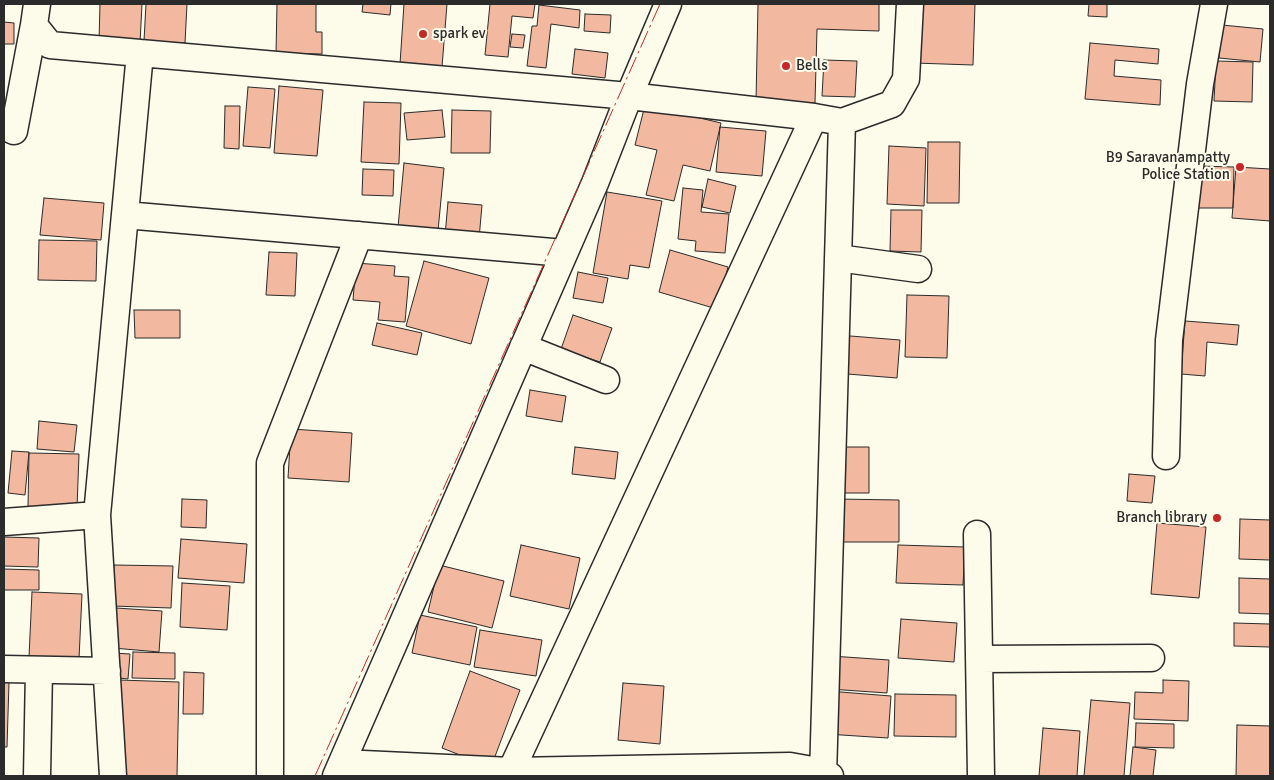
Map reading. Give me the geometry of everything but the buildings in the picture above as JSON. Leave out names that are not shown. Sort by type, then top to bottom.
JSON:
[{"type":"street","points":[[668,4],[595,183],[339,769],[511,771],[790,766],[825,775],[842,122]]},
{"type":"street","points":[[36,14],[50,45],[629,96],[814,117],[842,122],[892,104],[906,79],[910,4]]},
{"type":"street","points":[[1166,456],[1169,340],[1200,84],[1214,4]]},
{"type":"street","points":[[4,126],[14,131],[36,14]]},
{"type":"street","points":[[114,776],[97,516],[140,52]]},
{"type":"street","points":[[511,771],[814,117]]},
{"type":"street","points":[[125,215],[564,254]]},
{"type":"street","points":[[270,776],[270,463],[359,235]]},
{"type":"street","points":[[838,258],[918,268]]},
{"type":"street","points":[[523,347],[606,380]]},
{"type":"street","points":[[4,522],[97,516]]},
{"type":"street","points":[[977,534],[981,776]]},
{"type":"street","points":[[979,659],[1152,658]]},
{"type":"street","points":[[4,670],[107,671]]},
{"type":"street","points":[[37,776],[39,670]]},
{"type":"power","points":[[315,776],[660,4]]},
{"type":"place","name":"spark ev","points":[[423,34]]},
{"type":"place","name":"Bells","points":[[786,66]]},
{"type":"place","name":"B9 Saravanampatty Police Station","points":[[1240,167]]},
{"type":"place","name":"Branch library","points":[[1217,518]]}]
